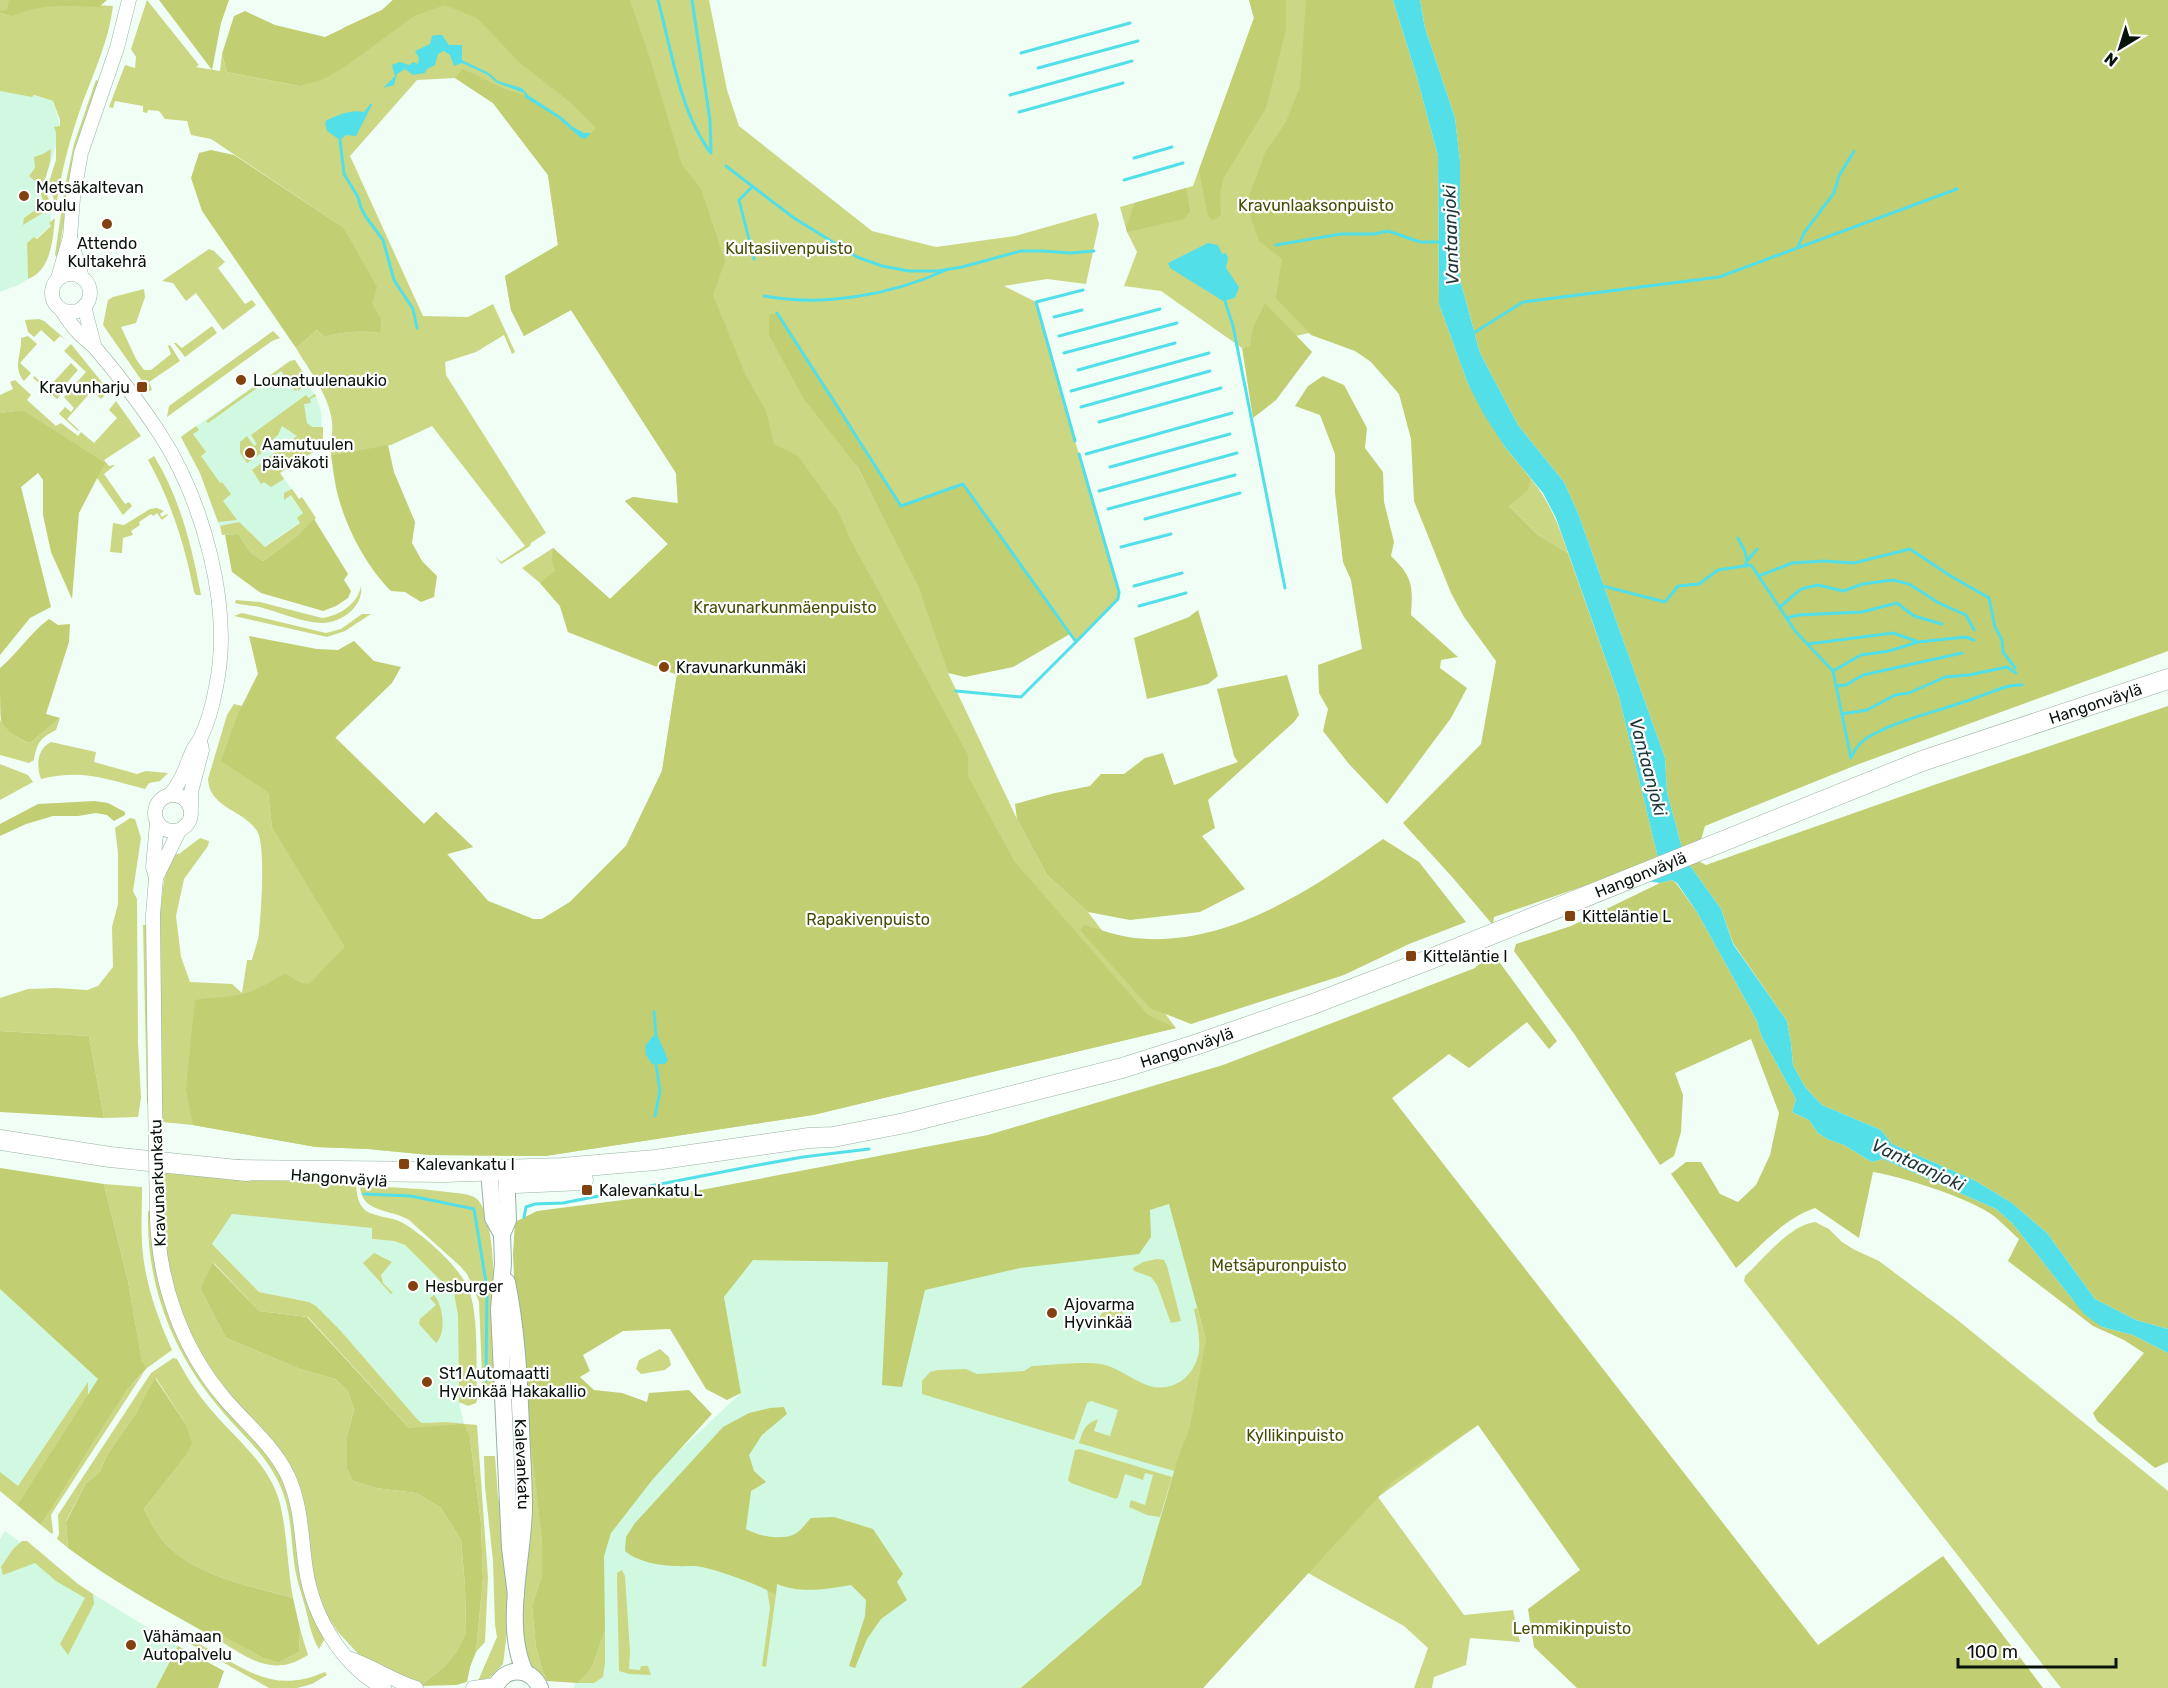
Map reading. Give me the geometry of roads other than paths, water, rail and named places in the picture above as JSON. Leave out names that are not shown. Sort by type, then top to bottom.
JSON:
[{"type":"highway","name":"Hangonväylä","points":[[0,1140],[99,1156],[237,1170],[498,1177],[655,1160],[809,1138],[833,1137],[905,1123],[1122,1068],[1313,1004],[1922,761],[2168,679]]},
{"type":"main road","name":"Kalevankatu","points":[[498,1177],[508,1220],[502,1234],[503,1263],[499,1309],[510,1548],[516,1595],[517,1672],[533,1677],[540,1688]]},
{"type":"main road","points":[[495,1687],[501,1677],[517,1672]]},
{"type":"street","points":[[129,0],[117,48],[81,153],[73,198],[70,237],[52,293],[54,302],[77,332],[95,347],[115,372],[163,439],[190,493],[208,546],[219,611],[220,666],[212,705],[200,740],[194,748],[184,775],[170,795]]},
{"type":"street","points":[[61,309],[73,312],[84,306],[90,295],[86,282],[82,278],[70,237]]},
{"type":"street","points":[[58,278],[70,274],[82,278]]},
{"type":"street","points":[[84,306],[95,347]]},
{"type":"street","points":[[191,807],[183,797],[170,795],[162,798],[156,806],[155,817],[166,830],[179,831],[190,820],[191,807],[191,792],[202,750],[200,740]]},
{"type":"street","name":"Kravunarkunkatu","points":[[157,822],[153,867],[156,878],[153,915],[155,1098],[157,1218],[163,1273],[176,1317],[195,1356],[214,1386],[269,1446],[288,1476],[298,1506],[310,1589],[322,1619],[345,1656],[363,1675],[384,1688]]},
{"type":"street","name":"Kravunarkunkatu","points":[[156,878],[179,831]]},
{"type":"street","points":[[345,1656],[366,1664],[399,1683],[416,1688]]},
{"type":"street","points":[[473,1688],[495,1687]]},
{"type":"water","name":"Vantaanjoki","points":[[1393,0],[1420,0],[1425,28],[1455,118],[1460,161],[1460,279],[1480,353],[1518,425],[1564,482],[1578,513],[1665,758],[1667,792],[1682,848],[1658,858],[1619,697],[1556,518],[1543,493],[1505,447],[1483,413],[1468,384],[1439,304],[1438,156]]},
{"type":"water","points":[[442,35],[449,45],[462,45],[462,60],[489,73],[498,81],[522,88],[528,95],[573,127],[584,133],[591,133],[585,139],[581,138],[558,118],[526,98],[524,93],[497,83],[488,75],[462,63],[454,66],[450,55],[444,51],[438,54],[435,65],[427,69],[425,73],[413,75],[405,69],[397,74],[394,85],[383,88],[395,76],[392,65],[400,62],[409,65],[413,62],[418,64],[419,58],[415,51],[430,44],[432,36]]},
{"type":"water","points":[[371,103],[356,136],[346,135],[340,140],[327,131],[325,123],[327,120],[340,114],[364,112]]},
{"type":"water","points":[[1208,243],[1218,245],[1222,254],[1226,253],[1228,258],[1226,268],[1239,287],[1235,298],[1223,301],[1170,268],[1168,263]]},
{"type":"water","name":"Vantaanjoki","points":[[1689,864],[1721,909],[1733,944],[1787,1021],[1793,1065],[1805,1087],[1822,1105],[1881,1130],[1892,1144],[1974,1180],[2012,1203],[2047,1233],[2095,1299],[2136,1320],[2168,1329],[2168,1353],[2133,1335],[2102,1327],[2084,1314],[2012,1223],[1996,1209],[1883,1159],[1872,1162],[1844,1145],[1827,1139],[1818,1133],[1809,1120],[1792,1112],[1796,1099],[1762,1037],[1756,1019],[1697,912],[1677,883],[1672,880],[1660,883],[1648,881]]},
{"type":"water","points":[[653,1036],[658,1036],[668,1060],[665,1064],[652,1064],[646,1055],[645,1046]]},
{"type":"waterway","points":[[658,0],[684,100],[700,137],[711,153]]},
{"type":"waterway","points":[[692,0],[710,120],[711,151]]},
{"type":"waterway","points":[[1021,53],[1130,23]]},
{"type":"waterway","points":[[1038,68],[1138,41]]},
{"type":"waterway","points":[[1010,95],[1132,61]]},
{"type":"waterway","points":[[1019,112],[1123,83]]},
{"type":"waterway","points":[[340,140],[344,174],[358,197],[366,217],[383,240],[394,280],[413,309],[417,328]]},
{"type":"waterway","points":[[1134,158],[1172,147]]},
{"type":"waterway","points":[[1798,247],[1804,233],[1834,193],[1839,176],[1854,151]]},
{"type":"waterway","points":[[1124,180],[1183,163]]},
{"type":"waterway","points":[[726,166],[794,218],[857,257],[882,266],[909,271],[938,271],[1021,251],[1070,253],[1094,251]]},
{"type":"waterway","points":[[752,187],[739,200],[754,259]]},
{"type":"waterway","points":[[1472,334],[1523,302],[1719,277],[1957,189]]},
{"type":"waterway","name":"Vantaanjoki","points":[[1276,245],[1341,234],[1374,234],[1388,231],[1420,242],[1442,242]]},
{"type":"waterway","points":[[764,296],[810,300],[856,296],[903,286],[946,270]]},
{"type":"waterway","points":[[1075,441],[1036,302],[1083,290]]},
{"type":"waterway","points":[[1225,301],[1233,326],[1285,588]]},
{"type":"waterway","points":[[1059,336],[1160,309]]},
{"type":"waterway","points":[[1054,317],[1082,310]]},
{"type":"waterway","points":[[777,313],[901,506],[963,484],[1076,642],[1021,697],[956,691]]},
{"type":"waterway","points":[[1064,353],[1177,323]]},
{"type":"waterway","points":[[1078,370],[1175,343]]},
{"type":"waterway","points":[[1071,391],[1209,353]]},
{"type":"waterway","points":[[1081,407],[1210,371]]},
{"type":"waterway","points":[[1099,422],[1221,388]]},
{"type":"waterway","points":[[1086,454],[1232,413]]},
{"type":"waterway","points":[[1110,467],[1230,434]]},
{"type":"waterway","points":[[1099,491],[1237,453]]},
{"type":"waterway","points":[[1076,642],[1118,599],[1119,592],[1079,454]]},
{"type":"waterway","points":[[1108,509],[1235,475]]},
{"type":"waterway","points":[[1145,519],[1240,493]]},
{"type":"waterway","points":[[1121,547],[1171,534]]},
{"type":"waterway","points":[[1738,538],[1746,555],[1745,566]]},
{"type":"waterway","points":[[1747,561],[1757,549]]},
{"type":"waterway","points":[[1759,576],[1792,563],[1824,561],[1854,563],[1910,549],[1989,598],[1995,627],[2002,640],[2003,652],[2015,668]]},
{"type":"waterway","points":[[1603,586],[1665,602],[1678,586],[1699,584],[1718,570],[1751,565],[1796,632],[1833,671],[1851,758]]},
{"type":"waterway","points":[[1134,586],[1182,573]]},
{"type":"waterway","points":[[1780,607],[1801,589],[1818,585],[1843,591],[1863,584],[1893,580],[1909,584],[1939,603],[1966,615],[1974,630]]},
{"type":"waterway","points":[[1139,606],[1186,593]]},
{"type":"waterway","points":[[1787,618],[1798,615],[1862,612],[1897,603],[1914,616],[1942,624]]},
{"type":"waterway","points":[[1808,644],[1893,633],[1916,641]]},
{"type":"waterway","points":[[1833,671],[1861,655],[1889,651],[1918,642],[1966,637],[1974,640]]},
{"type":"waterway","points":[[1836,686],[1846,685],[1863,675],[1962,653]]},
{"type":"waterway","points":[[1842,714],[1867,710],[1895,695],[1909,693],[1945,677],[1969,675],[2007,667],[2016,673]]},
{"type":"waterway","points":[[1852,756],[1863,741],[1886,728],[2005,687],[2022,685]]},
{"type":"waterway","points":[[654,1012],[656,1036]]},
{"type":"waterway","points":[[655,1116],[660,1091],[656,1064]]},
{"type":"waterway","points":[[524,1217],[526,1207],[535,1204],[563,1203],[803,1157],[869,1149]]},
{"type":"waterway","points":[[364,1194],[411,1196],[474,1209],[487,1288],[486,1381]]},
{"type":"place","name":"Metsäkaltevan koulu","points":[[24,196]]},
{"type":"place","name":"Attendo Kultakehrä","points":[[107,224]]},
{"type":"place","name":"Lounatuulenaukio","points":[[241,380]]},
{"type":"place","name":"Kravunharju","points":[[142,387]]},
{"type":"place","name":"Aamutuulen päiväkoti","points":[[250,453]]},
{"type":"place","name":"Kravunarkunmäki","points":[[664,667]]},
{"type":"place","name":"Kitteläntie L","points":[[1570,916]]},
{"type":"place","name":"Kitteläntie I","points":[[1411,956]]},
{"type":"place","name":"Kalevankatu I","points":[[404,1164]]},
{"type":"place","name":"Kalevankatu L","points":[[587,1190]]},
{"type":"place","name":"Hesburger","points":[[413,1286]]},
{"type":"place","name":"Ajovarma Hyvinkää","points":[[1052,1313]]},
{"type":"place","name":"St1 Automaatti Hyvinkää Hakakallio","points":[[427,1382]]},
{"type":"place","name":"Vähämaan Autopalvelu","points":[[131,1645]]},
{"type":"park label","name":"Kravunlaaksonpuisto","points":[[1316,205]]},
{"type":"park label","name":"Kultasiivenpuisto","points":[[789,248]]},
{"type":"park label","name":"Kravunarkunmäenpuisto","points":[[785,607]]},
{"type":"park label","name":"Rapakivenpuisto","points":[[868,919]]},
{"type":"park label","name":"Metsäpuronpuisto","points":[[1279,1265]]},
{"type":"park label","name":"Kyllikinpuisto","points":[[1295,1435]]},
{"type":"park label","name":"Lemmikinpuisto","points":[[1572,1628]]}]
